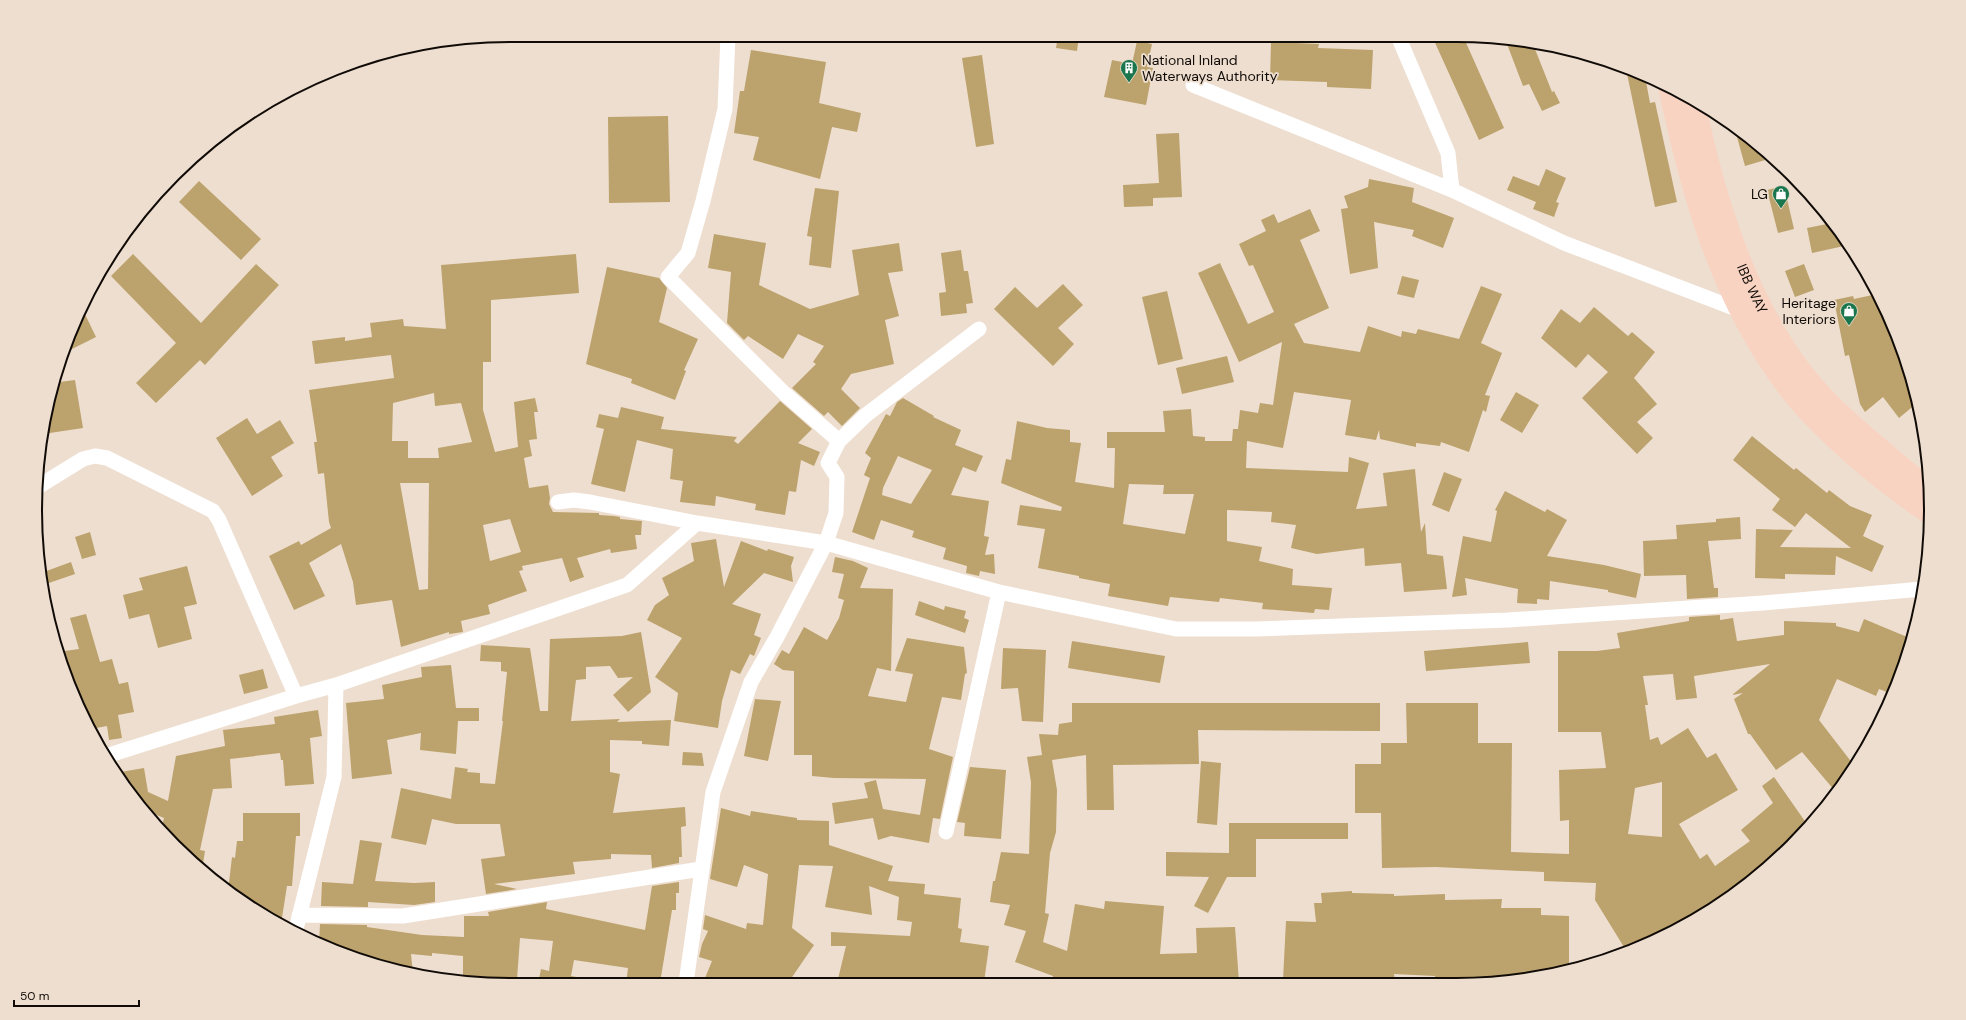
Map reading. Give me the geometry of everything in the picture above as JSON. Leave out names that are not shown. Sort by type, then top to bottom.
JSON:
[{"type":"highway","points":[[1671,94],[1694,192],[1718,263],[1748,305],[1774,368],[1815,418],[1900,492],[1924,509]]},
{"type":"highway","name":"IBB WAY","points":[[1696,109],[1713,181],[1737,254],[1748,305],[1782,344],[1803,374],[1829,404],[1923,484]]},
{"type":"street","points":[[728,42],[725,109],[703,200],[688,253],[668,278],[784,392],[839,441]]},
{"type":"street","points":[[1401,42],[1448,153],[1452,190]]},
{"type":"street","points":[[1193,85],[1452,190],[1564,243],[1748,305]]},
{"type":"street","points":[[687,978],[713,792],[751,682],[777,637],[826,543],[836,514],[837,499],[837,477],[828,463],[839,441],[866,415],[979,329]]},
{"type":"street","points":[[43,484],[83,459],[95,456],[107,458],[213,511],[219,520],[296,696]]},
{"type":"street","points":[[558,502],[574,500],[590,502],[697,523],[826,543],[999,592],[1176,629],[1256,629],[1508,620],[1763,603],[1917,589]]},
{"type":"street","points":[[111,754],[296,696],[336,686],[626,585],[697,523]]},
{"type":"street","points":[[946,832],[999,592]]},
{"type":"street","points":[[296,926],[334,776],[336,686]]},
{"type":"street","points":[[299,915],[403,916],[701,869]]},
{"type":"building","points":[[1057,42],[1078,42],[1077,51],[1056,48]]},
{"type":"building","name":"National Inland Waterways Authority","points":[[1137,42],[1152,44],[1147,67],[1153,68],[1146,105],[1104,97],[1112,60],[1132,64]]},
{"type":"building","points":[[1271,42],[1319,44],[1318,48],[1373,50],[1371,89],[1327,87],[1327,82],[1270,80]]},
{"type":"building","points":[[1435,42],[1466,42],[1504,128],[1479,140]]},
{"type":"building","points":[[1507,45],[1535,49],[1552,92],[1554,91],[1560,103],[1542,111],[1529,84],[1523,86]]},
{"type":"building","points":[[751,50],[826,62],[819,103],[861,113],[857,132],[832,127],[820,179],[753,160],[759,137],[734,133],[740,91],[744,91]]},
{"type":"building","points":[[982,55],[994,144],[976,147],[962,58]]},
{"type":"building","points":[[1627,75],[1646,83],[1650,103],[1655,102],[1677,202],[1655,207]]},
{"type":"building","points":[[668,116],[670,202],[609,203],[608,117]]},
{"type":"building","points":[[1179,133],[1182,197],[1153,198],[1153,206],[1124,207],[1123,185],[1159,183],[1156,134]]},
{"type":"building","points":[[1737,136],[1767,160],[1745,166]]},
{"type":"building","points":[[1546,169],[1566,178],[1556,202],[1559,203],[1554,217],[1533,209],[1536,202],[1507,190],[1513,176],[1539,186]]},
{"type":"building","points":[[1369,179],[1414,188],[1412,202],[1454,218],[1443,248],[1412,236],[1414,230],[1374,222],[1378,268],[1350,274],[1341,209],[1348,208],[1344,196],[1368,187]]},
{"type":"building","points":[[199,181],[261,239],[241,260],[179,202]]},
{"type":"building","name":"LG","points":[[1784,186],[1794,229],[1778,233],[1767,190]]},
{"type":"building","points":[[815,188],[839,191],[831,268],[809,265],[812,237],[807,236]]},
{"type":"building","points":[[1310,209],[1320,231],[1300,240],[1329,308],[1294,324],[1304,343],[1360,352],[1368,326],[1401,337],[1402,331],[1416,334],[1418,329],[1459,339],[1481,286],[1502,294],[1481,343],[1502,353],[1485,395],[1490,396],[1486,412],[1483,410],[1469,452],[1441,442],[1440,446],[1416,443],[1416,447],[1380,439],[1379,430],[1376,440],[1345,435],[1351,400],[1294,392],[1283,448],[1247,441],[1246,468],[1348,472],[1349,457],[1369,463],[1356,509],[1387,506],[1383,473],[1415,469],[1421,532],[1425,523],[1427,554],[1443,556],[1447,589],[1404,592],[1401,563],[1365,566],[1364,548],[1317,554],[1291,548],[1296,525],[1271,522],[1272,512],[1227,510],[1227,541],[1262,547],[1259,561],[1293,569],[1292,585],[1332,588],[1329,610],[1315,609],[1314,613],[1262,609],[1263,603],[1220,598],[1219,602],[1170,597],[1168,606],[1108,596],[1110,584],[1038,568],[1045,529],[1017,525],[1020,505],[1061,511],[1062,507],[1001,483],[1006,459],[1011,460],[1017,421],[1047,428],[1070,430],[1070,442],[1081,443],[1075,482],[1114,488],[1115,448],[1107,448],[1107,432],[1165,432],[1163,411],[1191,409],[1193,436],[1205,437],[1205,441],[1232,441],[1233,429],[1238,429],[1240,410],[1258,413],[1260,403],[1273,405],[1282,342],[1239,362],[1198,273],[1220,263],[1248,324],[1274,312],[1253,265],[1249,266],[1239,244],[1266,231],[1261,220],[1274,214],[1278,223]],"holes":[[[1129,484],[1164,485],[1163,494],[1194,494],[1185,534],[1123,524]]]},
{"type":"building","points":[[1826,224],[1842,246],[1812,253],[1807,228]]},
{"type":"building","points":[[714,234],[766,243],[759,285],[810,309],[859,295],[852,250],[899,243],[903,271],[888,273],[899,316],[885,320],[894,364],[851,374],[841,389],[860,408],[842,426],[828,412],[824,416],[792,388],[816,364],[813,362],[824,346],[798,334],[783,359],[748,336],[744,340],[727,323],[731,272],[708,268]]},
{"type":"building","points":[[961,250],[964,271],[968,271],[973,303],[966,304],[967,313],[941,316],[939,293],[946,292],[941,253]]},
{"type":"building","points":[[133,254],[201,323],[256,264],[279,285],[205,365],[200,360],[156,403],[136,383],[176,343],[111,276]]},
{"type":"building","points":[[576,254],[579,293],[491,300],[491,362],[483,362],[483,410],[495,452],[518,447],[514,402],[535,398],[538,412],[534,412],[537,439],[529,440],[532,456],[524,458],[529,488],[548,485],[550,498],[549,504],[553,512],[599,513],[599,515],[620,517],[620,519],[642,521],[641,535],[635,535],[637,549],[611,553],[610,549],[577,558],[584,577],[570,582],[562,558],[522,566],[523,570],[519,571],[527,591],[488,605],[490,614],[461,621],[463,632],[449,634],[449,632],[401,647],[392,600],[356,605],[353,582],[341,544],[309,563],[325,596],[294,610],[269,556],[299,541],[301,545],[331,528],[329,522],[324,473],[318,474],[314,442],[317,442],[309,390],[394,378],[391,355],[315,364],[312,341],[345,337],[345,341],[372,337],[370,323],[403,319],[404,326],[446,329],[441,265]],"holes":[[[434,393],[435,406],[461,403],[472,442],[438,448],[439,458],[408,458],[408,441],[392,441],[393,403]],[[400,483],[429,483],[428,589],[419,590]],[[510,519],[521,552],[490,561],[483,525]]]},
{"type":"building","points":[[1804,264],[1814,290],[1795,297],[1785,271]]},
{"type":"building","points":[[607,267],[659,278],[667,288],[659,322],[698,339],[684,370],[686,371],[675,400],[631,383],[632,379],[586,364]]},
{"type":"building","points":[[1402,276],[1419,280],[1414,298],[1397,294]]},
{"type":"building","points":[[1063,284],[1083,305],[1058,328],[1074,344],[1053,366],[994,309],[1015,287],[1037,308]]},
{"type":"building","points":[[1167,291],[1183,359],[1158,365],[1142,297]]},
{"type":"building","points":[[1872,295],[1899,360],[1912,407],[1899,418],[1883,397],[1865,412],[1860,404],[1849,355],[1845,356],[1834,300],[1853,296],[1854,299]]},
{"type":"building","points":[[1594,307],[1628,336],[1632,332],[1655,352],[1634,378],[1657,404],[1637,422],[1653,438],[1637,454],[1582,398],[1608,372],[1588,354],[1576,368],[1541,338],[1561,309],[1580,323]]},
{"type":"building","points":[[85,314],[96,337],[71,350]]},
{"type":"building","points":[[1227,356],[1234,382],[1182,394],[1176,368]]},
{"type":"building","points":[[75,380],[83,428],[49,433],[51,419],[60,382]]},
{"type":"building","points":[[1516,392],[1539,405],[1522,433],[1500,420]]},
{"type":"building","points":[[903,398],[934,416],[933,417],[961,430],[955,445],[983,456],[976,472],[963,467],[951,495],[989,501],[984,536],[989,537],[985,555],[994,554],[995,574],[980,571],[979,576],[966,573],[967,566],[943,559],[946,548],[912,537],[914,531],[881,520],[874,540],[852,532],[870,478],[864,475],[871,458],[865,453],[886,414],[890,416],[897,402]],"holes":[[[898,456],[932,470],[911,504],[882,495],[883,488]]]},
{"type":"building","points":[[780,401],[812,429],[798,443],[820,452],[814,466],[801,460],[796,492],[789,491],[785,515],[755,510],[756,504],[716,496],[715,506],[680,502],[683,481],[670,479],[673,449],[637,440],[625,492],[591,484],[604,429],[596,427],[599,414],[618,418],[621,407],[664,417],[661,429],[737,437],[734,441],[738,444]]},
{"type":"building","points":[[247,418],[257,434],[280,420],[294,443],[271,457],[283,476],[252,496],[216,438]]},
{"type":"building","points":[[1752,436],[1794,470],[1796,468],[1827,493],[1829,490],[1850,506],[1872,515],[1863,536],[1884,546],[1872,572],[1836,556],[1835,575],[1785,574],[1785,579],[1755,578],[1756,529],[1793,530],[1780,547],[1851,548],[1806,513],[1795,527],[1772,510],[1780,499],[1733,460]]},
{"type":"building","points":[[1444,472],[1462,479],[1449,512],[1432,505]]},
{"type":"building","points":[[1505,491],[1545,512],[1547,509],[1567,520],[1547,556],[1604,565],[1641,574],[1636,598],[1608,592],[1608,590],[1550,581],[1549,600],[1537,599],[1537,604],[1517,603],[1518,589],[1465,578],[1467,595],[1452,597],[1463,536],[1491,542],[1497,511],[1495,510]]},
{"type":"building","points":[[1740,517],[1741,539],[1708,541],[1714,588],[1718,588],[1718,597],[1687,599],[1686,575],[1644,576],[1643,541],[1677,539],[1676,525],[1716,522],[1716,519]]},
{"type":"building","points":[[90,532],[96,555],[82,559],[75,537]]},
{"type":"building","points":[[716,539],[724,587],[741,541],[767,551],[768,549],[794,557],[791,566],[793,582],[764,573],[732,604],[761,614],[754,635],[761,638],[754,656],[750,654],[740,674],[731,670],[722,701],[718,728],[674,721],[678,693],[655,677],[682,638],[647,620],[655,605],[669,595],[662,578],[694,561],[691,543]]},
{"type":"building","points":[[835,557],[853,561],[868,568],[860,588],[893,589],[891,671],[877,668],[868,696],[906,702],[913,674],[895,671],[907,638],[964,647],[967,673],[965,674],[961,700],[942,697],[929,749],[953,757],[940,819],[933,818],[929,843],[891,836],[878,840],[873,818],[835,824],[832,803],[868,798],[864,783],[876,780],[883,809],[920,815],[926,779],[834,778],[812,776],[812,755],[794,755],[794,671],[783,670],[774,664],[782,650],[789,654],[804,627],[827,640],[839,618],[844,600],[838,598],[844,574],[832,572]]},
{"type":"building","points":[[71,562],[75,574],[48,583],[46,571]]},
{"type":"building","points":[[187,566],[197,604],[184,607],[192,639],[158,648],[149,614],[129,619],[123,595],[143,590],[139,578]]},
{"type":"building","points":[[919,601],[944,610],[945,606],[966,611],[964,618],[969,620],[965,633],[915,615]]},
{"type":"building","points":[[86,614],[100,662],[112,659],[119,684],[128,682],[134,712],[118,715],[122,738],[109,740],[107,726],[96,728],[90,717],[64,651],[79,649],[70,618]]},
{"type":"building","points":[[1720,615],[1720,620],[1733,618],[1737,641],[1784,635],[1784,621],[1836,623],[1836,626],[1859,632],[1864,619],[1906,637],[1887,692],[1879,689],[1876,696],[1837,679],[1819,720],[1851,761],[1832,788],[1802,752],[1776,770],[1750,734],[1748,734],[1734,699],[1743,693],[1732,695],[1770,664],[1694,676],[1697,698],[1676,700],[1673,674],[1643,676],[1648,705],[1645,705],[1650,740],[1658,737],[1661,745],[1688,728],[1707,758],[1716,753],[1738,790],[1679,824],[1700,859],[1707,854],[1715,866],[1750,841],[1741,830],[1773,803],[1762,786],[1774,777],[1805,822],[1765,862],[1716,899],[1690,915],[1663,930],[1624,946],[1595,900],[1596,883],[1544,881],[1544,872],[1436,867],[1382,868],[1381,813],[1355,813],[1355,764],[1381,764],[1381,743],[1407,743],[1406,703],[1478,703],[1478,743],[1512,743],[1511,852],[1569,854],[1569,820],[1560,821],[1559,770],[1606,768],[1601,732],[1558,732],[1558,651],[1597,651],[1620,648],[1617,633],[1689,621],[1689,617]],"holes":[[[1662,782],[1662,837],[1628,834],[1635,788]]]},
{"type":"building","points":[[641,632],[651,692],[628,712],[613,695],[633,677],[618,678],[610,666],[586,667],[586,679],[576,680],[571,721],[620,719],[617,722],[671,720],[669,746],[642,744],[642,741],[610,740],[610,772],[620,774],[613,813],[685,807],[686,826],[681,827],[682,857],[679,857],[679,863],[652,868],[651,855],[611,854],[611,859],[573,862],[575,874],[494,884],[517,889],[486,894],[481,859],[505,856],[500,824],[456,824],[432,819],[426,845],[391,838],[401,788],[451,799],[455,767],[468,769],[467,772],[480,773],[480,783],[495,784],[503,721],[507,672],[501,671],[501,662],[480,661],[481,645],[530,648],[540,711],[548,711],[550,639],[622,636]]},
{"type":"building","points":[[1072,641],[1165,656],[1160,683],[1068,668]]},
{"type":"building","points":[[1528,642],[1530,663],[1426,671],[1424,651]]},
{"type":"building","points":[[1003,648],[1046,650],[1043,722],[1022,721],[1018,688],[1001,689]]},
{"type":"building","points":[[451,665],[456,708],[479,708],[479,721],[458,721],[456,754],[420,750],[421,733],[387,740],[392,774],[352,779],[346,703],[384,699],[382,685],[422,677],[421,667]]},
{"type":"building","points":[[263,669],[268,688],[244,694],[239,675]]},
{"type":"building","points":[[755,699],[781,701],[768,761],[744,756]]},
{"type":"building","points":[[1072,703],[1380,703],[1380,731],[1198,730],[1199,764],[1113,765],[1114,810],[1087,810],[1086,755],[1052,760],[1057,790],[1056,832],[1050,853],[1045,913],[1049,914],[1043,942],[1067,951],[1075,904],[1104,909],[1105,901],[1164,906],[1160,954],[1197,953],[1196,928],[1235,927],[1239,978],[1053,978],[1053,976],[1015,962],[1026,931],[1004,925],[1010,905],[990,902],[993,881],[995,881],[1001,852],[1029,854],[1031,782],[1027,757],[1042,755],[1039,734],[1058,735],[1059,724],[1072,722]]},
{"type":"building","points":[[318,710],[322,736],[310,738],[314,784],[285,786],[283,760],[281,760],[280,753],[230,759],[232,788],[213,789],[200,850],[205,851],[203,864],[163,824],[164,818],[154,814],[122,772],[144,768],[148,792],[168,801],[176,756],[225,746],[223,730],[275,724],[274,717]]},
{"type":"building","points":[[683,752],[702,753],[704,766],[682,765]]},
{"type":"building","points":[[1201,761],[1221,763],[1217,825],[1197,823]]},
{"type":"building","points":[[970,767],[1006,770],[1001,839],[964,836],[965,823],[957,822]]},
{"type":"building","points":[[721,808],[750,816],[751,811],[797,818],[797,820],[829,821],[829,845],[893,866],[888,881],[925,884],[924,894],[961,898],[958,928],[962,929],[960,942],[989,946],[985,978],[838,978],[846,946],[831,946],[831,932],[910,936],[912,922],[897,920],[899,897],[869,886],[872,915],[825,907],[833,866],[799,865],[792,928],[814,945],[791,978],[705,978],[712,961],[699,957],[702,944],[708,931],[703,929],[705,915],[746,929],[747,923],[763,925],[768,874],[744,865],[737,887],[710,879]]},
{"type":"building","points":[[243,813],[300,813],[300,836],[296,836],[292,886],[287,886],[282,918],[250,899],[229,884],[232,857],[235,858],[237,841],[243,841]]},
{"type":"building","points":[[1229,823],[1348,823],[1348,839],[1256,839],[1256,877],[1227,877],[1208,913],[1194,906],[1209,877],[1166,876],[1166,852],[1229,853]]},
{"type":"building","points":[[360,840],[382,843],[375,881],[414,883],[435,882],[435,902],[414,905],[368,902],[368,907],[321,906],[322,882],[353,884]]},
{"type":"building","points":[[679,882],[679,893],[676,893],[676,910],[672,910],[661,978],[627,978],[628,968],[574,960],[571,976],[582,978],[539,978],[541,969],[549,971],[553,941],[520,938],[517,978],[510,978],[463,975],[463,956],[432,953],[432,956],[411,954],[412,967],[360,953],[319,937],[320,924],[367,925],[367,927],[422,935],[464,937],[464,916],[489,916],[488,912],[547,902],[546,909],[645,930],[652,886]]},
{"type":"building","points":[[1352,891],[1352,893],[1394,894],[1394,896],[1445,894],[1445,900],[1502,899],[1501,908],[1541,908],[1541,915],[1569,916],[1569,964],[1517,974],[1487,977],[1435,978],[1435,976],[1394,974],[1395,978],[1283,978],[1286,921],[1316,922],[1314,903],[1322,903],[1321,893]]},
{"type":"place","name":"National Inland Waterways Authority","points":[[1129,83]]},
{"type":"place","name":"LG","points":[[1781,209]]},
{"type":"place","name":"Heritage Interiors","points":[[1849,326]]}]
